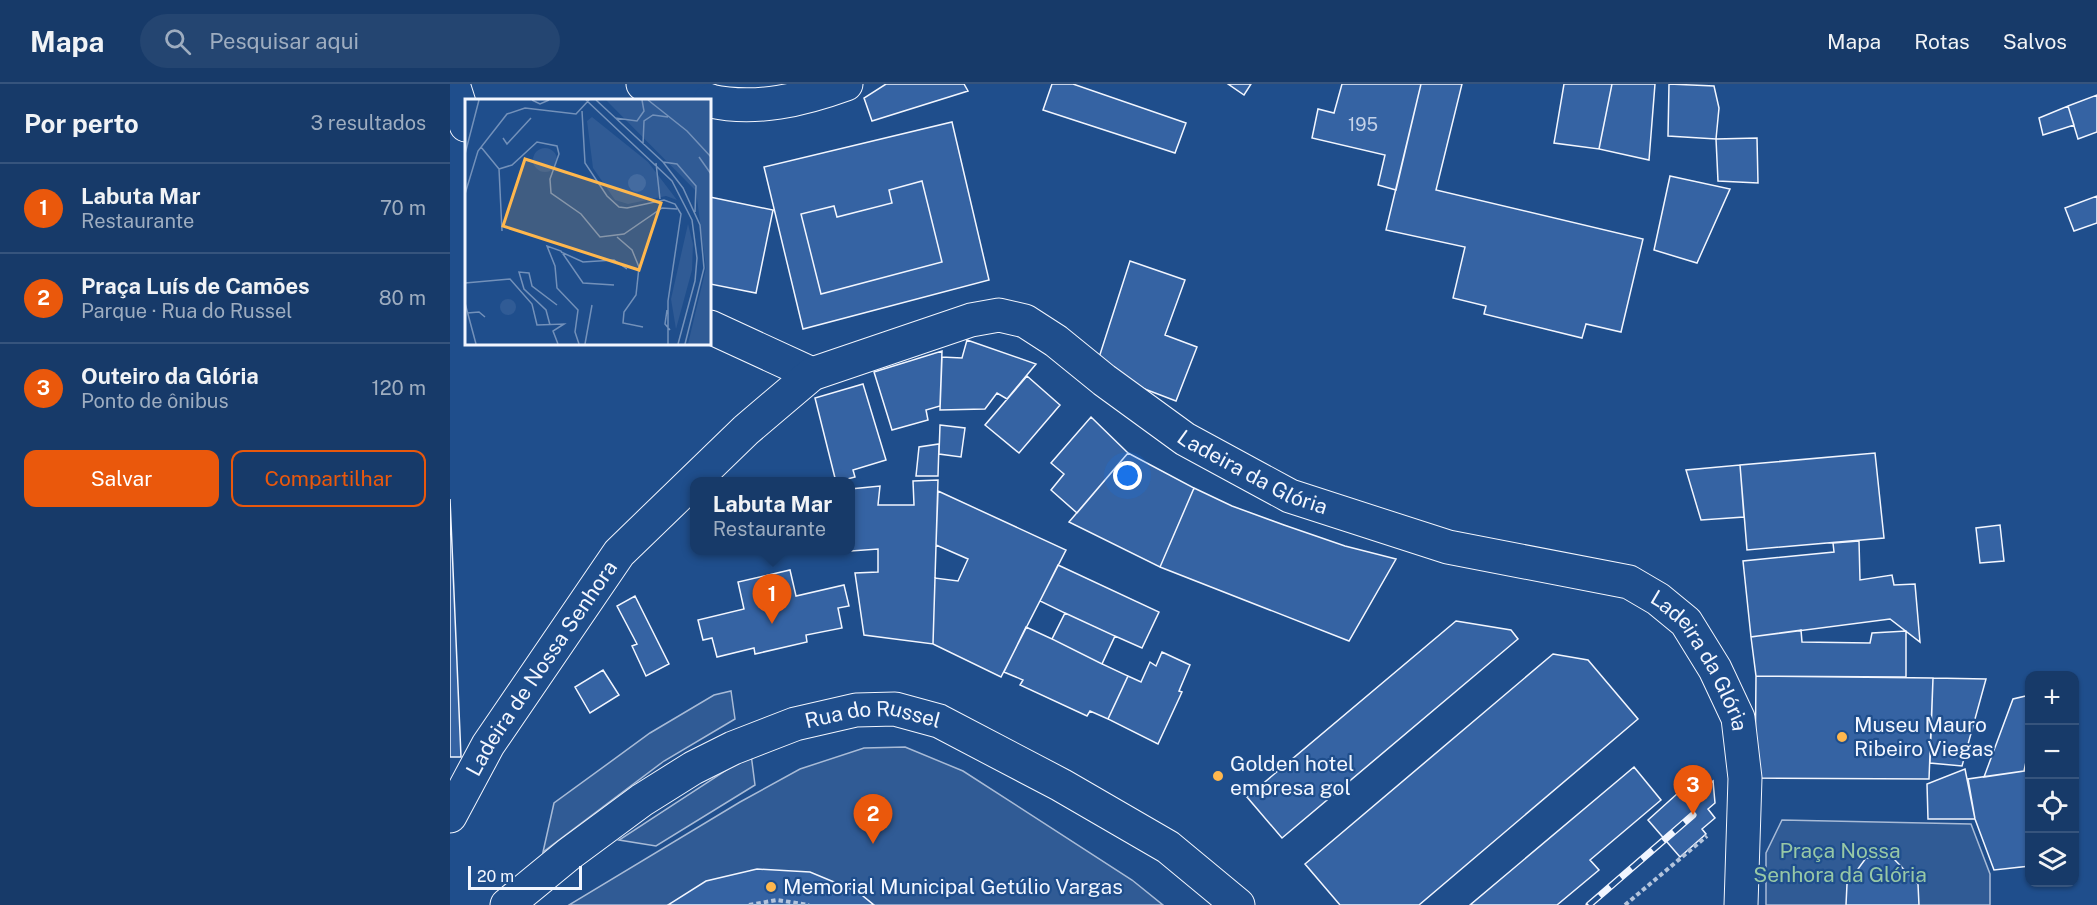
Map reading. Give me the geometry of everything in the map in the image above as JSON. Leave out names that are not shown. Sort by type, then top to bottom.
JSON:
[{"type":"street","points":[[453,84],[465,122]]},
{"type":"street","points":[[643,84],[701,99]]},
{"type":"street","points":[[711,101],[726,105],[759,106],[812,96],[846,84]]},
{"type":"street","name":"Ladeira da Glória","points":[[697,477],[746,430],[812,374],[971,320],[999,315],[1025,321],[1056,341],[1104,380],[1185,439],[1290,496],[1448,547],[1629,582],[1658,598],[1686,622],[1716,669],[1738,718],[1745,778],[1741,905]]},
{"type":"street","points":[[711,327],[812,374]]},
{"type":"street","name":"Ladeira da Glória","points":[[619,553],[690,484]]},
{"type":"street","name":"Ladeira de Nossa Senhora","points":[[450,816],[488,745],[619,553]]},
{"type":"street","name":"Rua do Russel","points":[[507,905],[633,807],[693,768],[733,748],[795,724],[856,710],[894,709],[939,721],[1070,791],[1168,847],[1238,905]]},
{"type":"path","points":[[1625,905],[1716,829]]},
{"type":"path","points":[[749,905],[777,900],[810,905]]},
{"type":"shaded area","points":[[731,691],[735,719],[664,761],[543,852],[554,803],[650,733],[714,695]]},
{"type":"shaded area","points":[[905,747],[963,771],[1132,880],[1163,905],[569,905],[740,802],[800,769],[864,748]]},
{"type":"shaded area","points":[[751,754],[755,785],[656,846],[619,840]]},
{"type":"shaded area","name":"Praça Nossa Senhora da Glória","points":[[1782,820],[1971,824],[1990,874],[1990,905],[1766,905],[1766,853]]},
{"type":"building","points":[[886,84],[964,84],[968,91],[872,121],[864,98]]},
{"type":"building","points":[[1052,84],[1073,84],[1186,123],[1175,153],[1043,110]]},
{"type":"building","points":[[1228,84],[1251,84],[1244,95]]},
{"type":"building","points":[[1342,84],[1421,84],[1396,190],[1378,185],[1385,155],[1312,138],[1318,109],[1334,113]]},
{"type":"building","points":[[1421,84],[1462,84],[1436,190],[1643,239],[1621,332],[1586,324],[1582,338],[1484,314],[1486,306],[1453,298],[1465,247],[1386,230]]},
{"type":"building","points":[[1564,84],[1612,84],[1599,149],[1554,143]]},
{"type":"building","points":[[1612,84],[1655,84],[1649,160],[1599,149]]},
{"type":"building","points":[[1669,84],[1714,86],[1719,108],[1716,139],[1668,136]]},
{"type":"building","points":[[2097,95],[2097,132],[2078,139],[2068,106]]},
{"type":"building","points":[[2068,106],[2074,125],[2043,135],[2039,118]]},
{"type":"building","points":[[952,122],[989,280],[803,329],[764,167]]},
{"type":"building","points":[[1757,138],[1758,183],[1718,181],[1716,139]]},
{"type":"building","points":[[1670,176],[1730,189],[1697,263],[1654,250]]},
{"type":"building","points":[[922,181],[942,262],[821,294],[801,214],[834,206],[837,217],[892,203],[889,190]]},
{"type":"building","points":[[2097,196],[2097,223],[2074,231],[2065,208]]},
{"type":"building","points":[[711,197],[773,210],[756,293],[711,284]]},
{"type":"building","points":[[1130,261],[1185,280],[1165,335],[1197,347],[1176,401],[1095,370]]},
{"type":"building","points":[[967,340],[1036,364],[1007,399],[997,393],[985,409],[940,410],[942,357],[962,358]]},
{"type":"building","points":[[942,351],[940,406],[926,410],[928,420],[892,430],[874,372]]},
{"type":"building","points":[[1027,376],[1060,405],[1019,453],[985,425]]},
{"type":"building","points":[[863,384],[886,460],[853,470],[855,477],[835,477],[815,398]]},
{"type":"building","points":[[1091,417],[1128,453],[1077,513],[1051,490],[1064,474],[1051,463]]},
{"type":"building","points":[[940,425],[965,428],[961,457],[939,454]]},
{"type":"building","points":[[939,444],[938,476],[916,476],[919,447]]},
{"type":"building","points":[[1128,453],[1194,488],[1160,567],[1069,522]]},
{"type":"building","points":[[1875,453],[1884,538],[1747,550],[1740,465]]},
{"type":"building","points":[[1740,465],[1744,517],[1701,520],[1686,470]]},
{"type":"building","points":[[938,480],[933,644],[864,635],[855,573],[878,572],[878,549],[855,551],[855,488],[880,486],[878,505],[914,505],[913,481]]},
{"type":"building","points":[[1194,488],[1232,506],[1284,525],[1345,546],[1396,559],[1349,641],[1160,567]]},
{"type":"building","points":[[938,491],[1066,550],[1001,677],[933,644],[935,578],[958,581],[968,559],[936,545]]},
{"type":"building","points":[[450,499],[461,757],[450,757]]},
{"type":"building","points":[[2000,525],[2004,561],[1980,563],[1976,528]]},
{"type":"building","points":[[1859,541],[1860,580],[1892,575],[1894,585],[1915,584],[1920,642],[1890,619],[1751,637],[1743,561],[1834,552],[1833,543]]},
{"type":"building","points":[[1058,565],[1159,612],[1142,648],[1115,636],[1102,664],[1128,676],[1108,719],[1090,711],[1087,716],[1020,685],[1023,680],[1004,672],[1026,627],[1052,639],[1065,613],[1040,601]]},
{"type":"building","points":[[790,570],[796,596],[844,585],[849,606],[838,608],[842,628],[806,635],[807,642],[755,654],[754,648],[717,657],[712,638],[703,640],[698,620],[744,609],[738,582]]},
{"type":"building","points":[[635,596],[669,664],[646,676],[632,646],[637,644],[617,606]]},
{"type":"building","points":[[1065,613],[1115,636],[1102,664],[1052,639]]},
{"type":"building","points":[[1456,621],[1511,630],[1518,639],[1282,838],[1247,797]]},
{"type":"building","points":[[1801,630],[1802,642],[1870,643],[1872,633],[1906,631],[1906,677],[1756,676],[1751,637]]},
{"type":"building","points":[[1162,652],[1190,665],[1179,691],[1182,692],[1158,744],[1108,719],[1128,676],[1141,682],[1150,662],[1156,666]]},
{"type":"building","points":[[1553,654],[1588,660],[1638,719],[1419,905],[1340,905],[1305,864]]},
{"type":"building","points":[[603,670],[619,695],[590,713],[575,687]]},
{"type":"building","points":[[1756,676],[1933,678],[1929,779],[1755,778]]},
{"type":"building","points":[[1933,678],[1986,679],[1962,766],[1930,763]]},
{"type":"building","points":[[2025,696],[2024,771],[1984,777],[2013,699]]},
{"type":"building","points":[[1634,767],[1661,800],[1590,860],[1599,870],[1557,905],[1470,905]]},
{"type":"building","points":[[1965,769],[1975,819],[1928,819],[1927,784]]},
{"type":"building","points":[[2025,771],[2025,867],[1994,870],[1975,819],[1968,779]]},
{"type":"building","points":[[1713,781],[1715,803],[1708,809],[1715,818],[1702,829],[1706,834],[1680,857],[1648,820],[1688,784],[1697,795]]},
{"type":"building","points":[[1866,858],[1893,858],[1918,884],[1919,905],[1846,905],[1847,884]]},
{"type":"building","name":"Memorial Municipal Getúlio Vargas","points":[[757,869],[810,872],[858,892],[874,905],[668,905],[706,881]]},
{"type":"railway","points":[[1589,905],[1693,815]]},
{"type":"place","name":"Labuta Mar","points":[[772,624]]},
{"type":"place","name":"Museu Mauro Ribeiro Viegas","points":[[1842,737]]},
{"type":"place","name":"Golden hotel empresa gol","points":[[1218,776]]},
{"type":"place","name":"Outeiro da Glória","points":[[1693,815]]},
{"type":"place","name":"Praça Luís de Camões","points":[[873,844]]},
{"type":"place","name":"Memorial Municipal Getúlio Vargas","points":[[771,887]]}]
